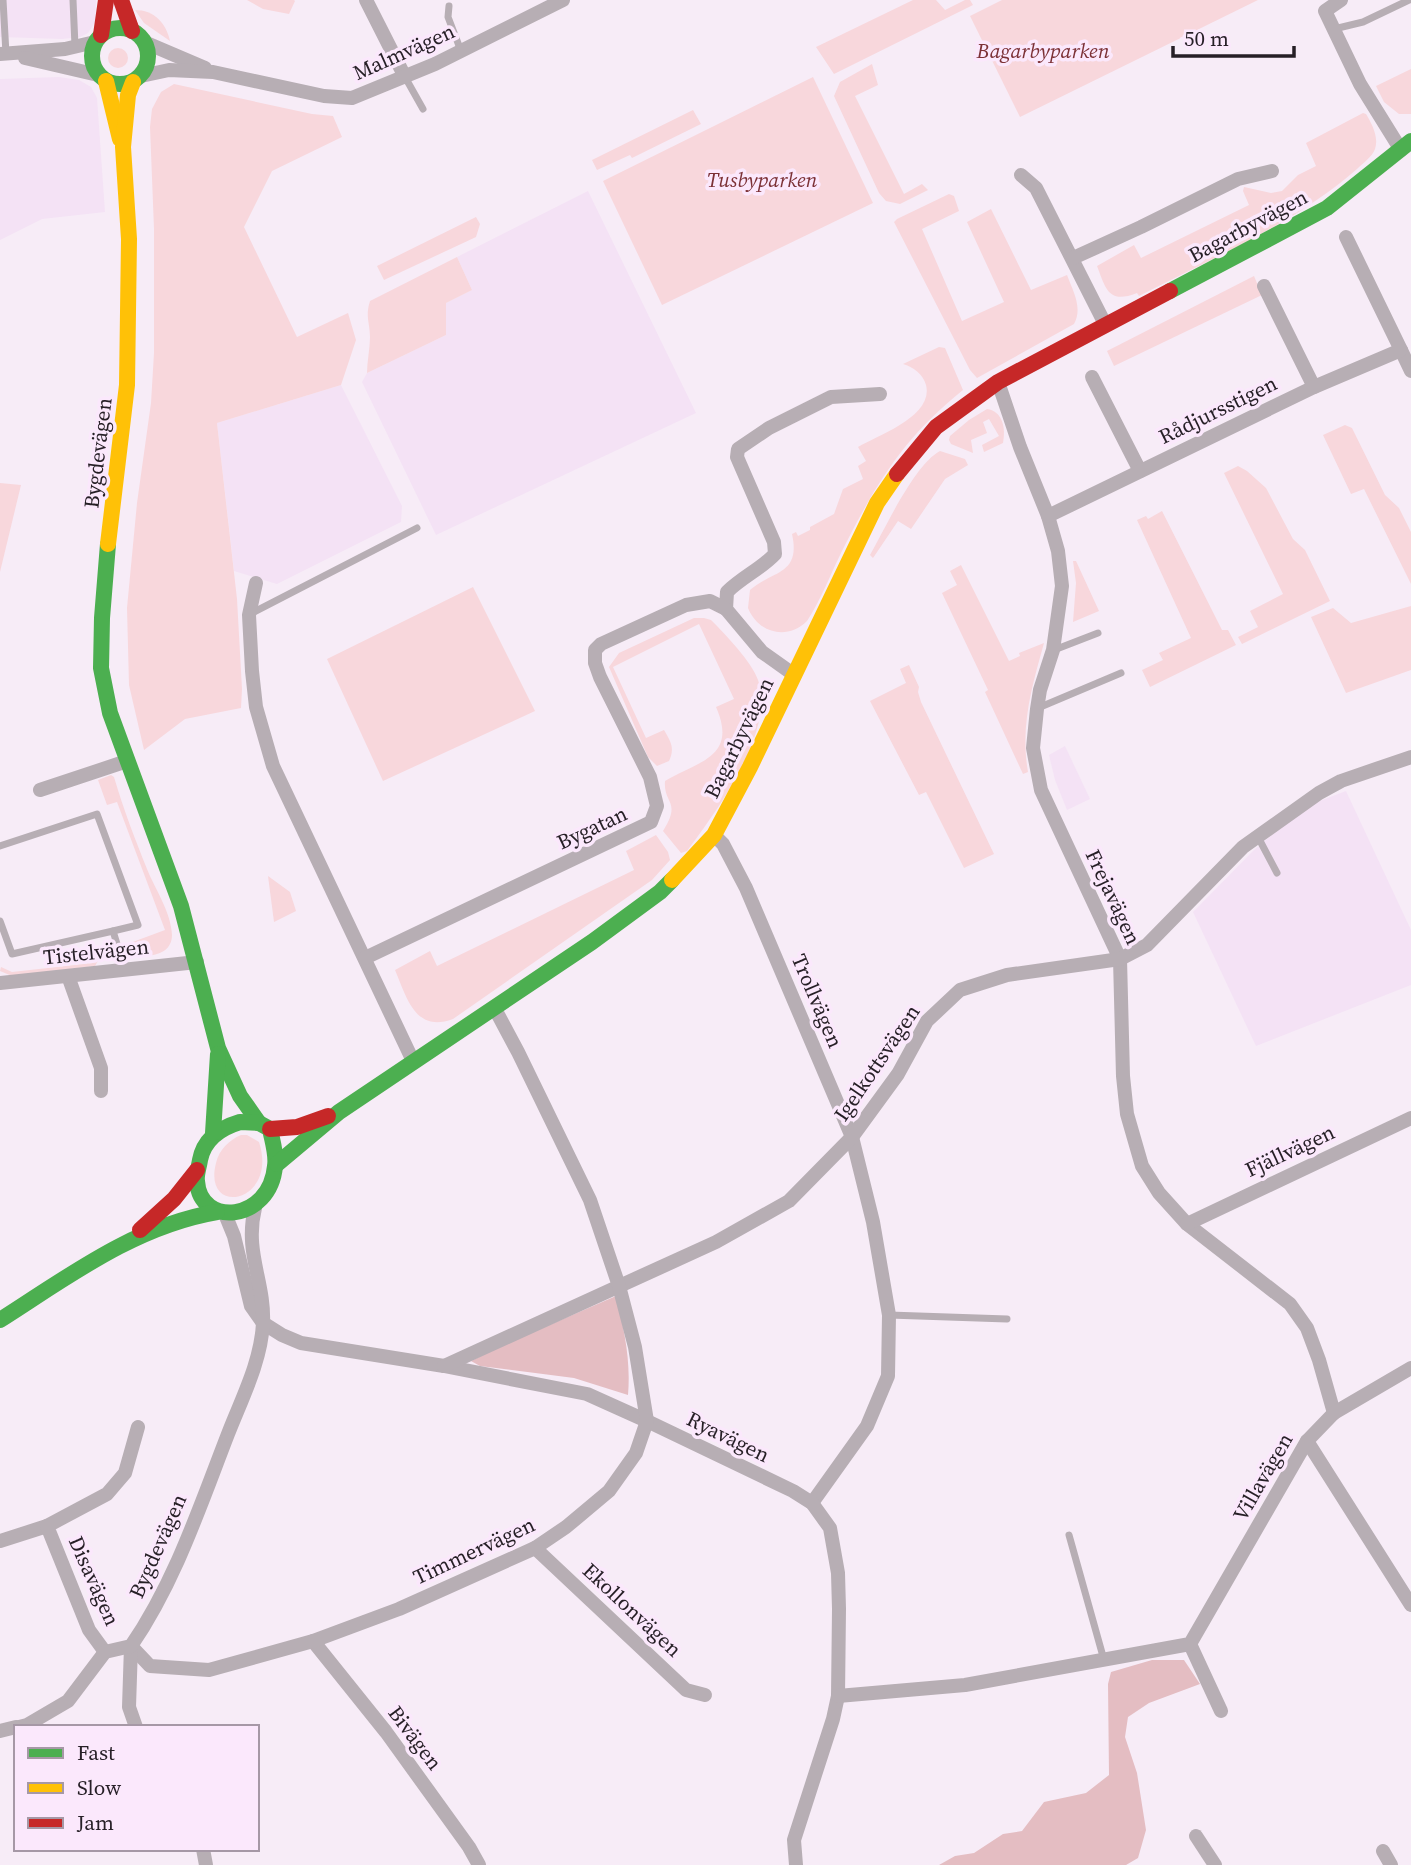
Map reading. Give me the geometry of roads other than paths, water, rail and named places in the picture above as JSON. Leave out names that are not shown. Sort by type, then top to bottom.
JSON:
[{"type":"street","points":[[102,78],[93,66],[91,57],[98,39],[106,0]]},
{"type":"street","points":[[3,54],[64,65],[121,85],[137,79],[148,59],[121,0]]},
{"type":"street","points":[[366,0],[405,77]]},
{"type":"street","name":"Malmvägen","points":[[137,79],[169,70],[213,72],[324,96],[352,98],[461,51],[563,0]]},
{"type":"street","points":[[1333,29],[1325,11],[1341,0]]},
{"type":"street","points":[[3,54],[75,47],[98,39],[117,28],[138,36]]},
{"type":"street","name":"Bagarbyvägen","points":[[277,1164],[339,1112],[593,942],[660,892],[714,835],[750,767],[877,503],[936,427],[998,382],[1327,208],[1406,145],[1360,84],[1333,29]]},
{"type":"street","name":"Malmvägen","points":[[138,36],[213,72]]},
{"type":"street","name":"Bygdevägen","points":[[102,78],[123,147]]},
{"type":"street","name":"Bygdevägen","points":[[137,79],[128,95],[123,147],[129,239],[127,385],[107,555],[102,618],[102,668],[110,713],[181,906],[218,1048],[240,1096],[264,1126]]},
{"type":"street","name":"Bagarbyvägen","points":[[1073,258],[1238,178],[1272,171]]},
{"type":"street","points":[[1021,175],[1036,188],[1105,324]]},
{"type":"street","points":[[1346,237],[1411,371]]},
{"type":"street","points":[[1264,286],[1314,387]]},
{"type":"street","name":"Rådjursstigen","points":[[1048,516],[1314,387],[1401,350]]},
{"type":"street","points":[[1092,377],[1140,471]]},
{"type":"street","name":"Frejavägen","points":[[998,382],[1048,516],[1058,551],[1062,586],[1053,650],[1037,709],[1034,748],[1041,790],[1120,959],[1123,1076],[1127,1115],[1142,1166],[1159,1193],[1187,1224],[1290,1304],[1307,1328],[1334,1413]]},
{"type":"street","points":[[793,674],[762,652],[726,609],[727,592],[742,577],[765,564],[775,554],[775,542],[737,457],[738,449],[769,428],[831,397],[880,394]]},
{"type":"street","points":[[256,583],[249,615],[256,707],[273,766],[413,1061]]},
{"type":"street","name":"Bygatan","points":[[365,958],[652,822],[657,806],[650,777],[600,677],[595,663],[595,650],[601,644],[686,605],[710,601],[726,609]]},
{"type":"street","name":"Igelkottsvägen","points":[[444,1366],[716,1242],[789,1201],[852,1138],[898,1073],[927,1021],[960,990],[1007,975],[1120,959],[1147,945],[1242,847],[1319,793],[1341,781],[1411,757]]},
{"type":"street","points":[[40,790],[127,761]]},
{"type":"street","name":"Trollvägen","points":[[714,835],[723,844],[746,888],[852,1138],[873,1222],[889,1315],[888,1376],[867,1426],[812,1503]]},
{"type":"street","name":"Tistelvägen","points":[[0,983],[197,962]]},
{"type":"street","points":[[68,976],[101,1068],[101,1091]]},
{"type":"street","name":"Timmervägen","points":[[131,1646],[150,1667],[209,1670],[313,1641],[399,1609],[535,1548],[566,1527],[608,1491],[636,1453],[647,1420],[635,1347],[619,1286],[590,1200],[495,1009]]},
{"type":"street","name":"Bygdevägen","points":[[213,1133],[218,1048]]},
{"type":"street","name":"Bagarbyvägen","points":[[264,1126],[297,1127],[339,1112]]},
{"type":"street","name":"Fjällvägen","points":[[1187,1224],[1411,1118]]},
{"type":"street","points":[[0,1320],[131,1239],[183,1217],[221,1213],[239,1213],[256,1208],[269,1191],[277,1164],[277,1153],[264,1126],[240,1122],[225,1125],[213,1133],[202,1153],[197,1170],[198,1188],[206,1202],[221,1213],[234,1236],[251,1306],[263,1323]]},
{"type":"street","points":[[131,1239],[174,1199],[197,1170]]},
{"type":"street","name":"Bygdevägen","points":[[131,1646],[143,1629],[184,1546],[258,1357],[263,1323],[252,1252],[251,1228],[256,1208]]},
{"type":"street","name":"Ryavägen","points":[[263,1323],[301,1343],[444,1366],[587,1394],[647,1420],[793,1491],[812,1503],[830,1528],[838,1573],[838,1696],[794,1840],[796,1865]]},
{"type":"street","name":"Villavägen","points":[[1190,1644],[1307,1441],[1334,1413],[1411,1368]]},
{"type":"street","name":"Disavägen","points":[[0,1541],[47,1526],[107,1494],[125,1473],[138,1427]]},
{"type":"street","points":[[1307,1441],[1411,1605]]},
{"type":"street","name":"Disavägen","points":[[47,1526],[89,1630],[105,1652]]},
{"type":"street","name":"Ekollonvägen","points":[[535,1548],[686,1689],[705,1695]]},
{"type":"street","name":"Bivägen","points":[[313,1641],[386,1732],[469,1847],[479,1865]]},
{"type":"street","points":[[838,1696],[965,1685],[1190,1644],[1221,1711]]},
{"type":"street","points":[[27,1725],[68,1701],[105,1652],[131,1646],[129,1707],[135,1725]]},
{"type":"street","points":[[1196,1836],[1215,1865]]},
{"type":"street","points":[[1383,1851],[1391,1865]]},
{"type":"lane","points":[[3,0],[3,54]]},
{"type":"lane","points":[[73,0],[75,47]]},
{"type":"lane","points":[[1333,29],[1363,22],[1409,0]]},
{"type":"lane","points":[[449,6],[448,17],[461,51]]},
{"type":"lane","points":[[405,77],[423,109]]},
{"type":"lane","points":[[249,615],[417,528]]},
{"type":"lane","points":[[1053,650],[1098,634]]},
{"type":"lane","points":[[1037,709],[1121,673]]},
{"type":"lane","points":[[0,846],[97,814],[138,925],[12,954],[0,921]]},
{"type":"lane","points":[[1258,837],[1277,873]]},
{"type":"lane","points":[[113,931],[125,970]]},
{"type":"lane","points":[[889,1315],[1007,1320]]},
{"type":"lane","points":[[1069,1535],[1104,1660]]},
{"type":"park label","name":"Bagarbyparken","points":[[1043,51]]},
{"type":"park label","name":"Tusbyparken","points":[[762,180]]}]
